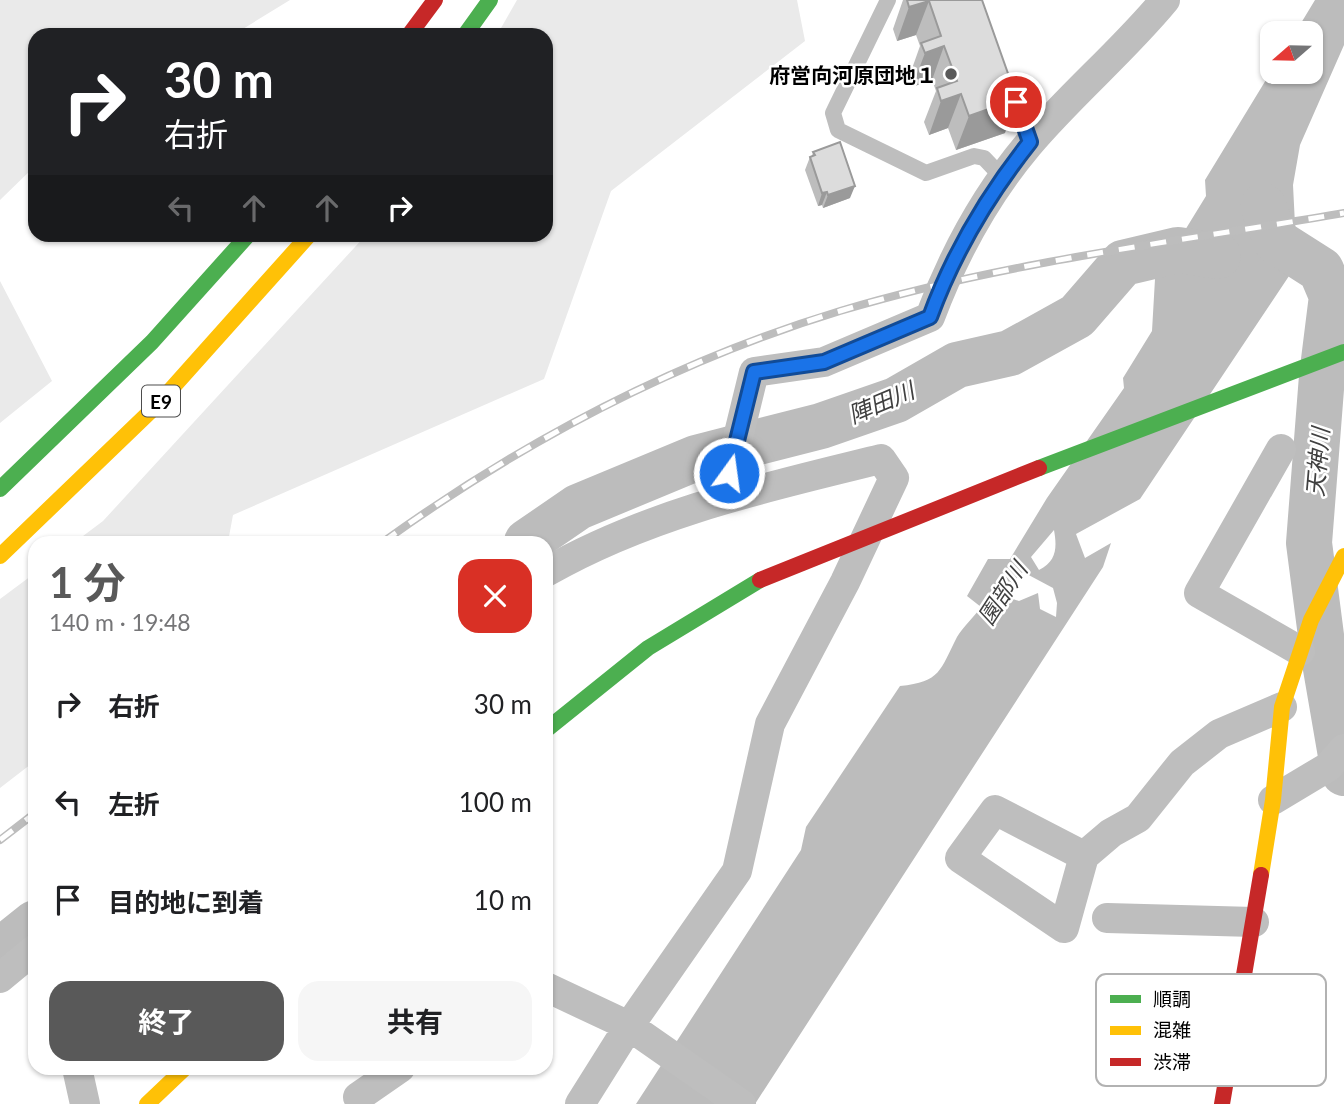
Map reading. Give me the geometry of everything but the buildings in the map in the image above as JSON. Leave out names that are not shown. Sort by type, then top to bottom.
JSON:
[{"type":"main road","points":[[414,28],[435,0]]},
{"type":"main road","points":[[470,28],[490,0]]},
{"type":"main road","name":"E9","points":[[0,489],[152,342],[241,242]]},
{"type":"main road","name":"E9","points":[[0,556],[157,405],[303,242]]},
{"type":"main road","points":[[553,724],[641,650],[703,609],[760,580],[966,496],[1344,352]]},
{"type":"main road","points":[[1245,974],[1273,800],[1282,707],[1311,620],[1344,556]]},
{"type":"main road","points":[[147,1104],[178,1075]]},
{"type":"main road","points":[[1222,1104],[1225,1086]]},
{"type":"street","points":[[723,499],[754,372],[824,362],[930,317],[962,246],[1002,177],[1030,142],[1165,0]]},
{"type":"street","points":[[1281,449],[1199,593],[1300,652]]},
{"type":"street","points":[[553,569],[640,528],[723,499],[881,459],[894,478],[845,582],[770,724],[737,871],[629,1026],[580,1104]]},
{"type":"street","points":[[1084,856],[1111,833],[1138,818],[1182,763],[1219,734],[1282,707]]},
{"type":"street","points":[[1273,800],[1336,758]]},
{"type":"street","points":[[1107,918],[1254,922]]},
{"type":"street","points":[[0,978],[28,955]]},
{"type":"street","points":[[553,990],[629,1026],[741,1104]]},
{"type":"street","points":[[78,1075],[85,1104]]},
{"type":"street","points":[[358,1097],[391,1075]]},
{"type":"lane","points":[[888,0],[833,113],[838,130],[926,173],[974,156],[984,158],[1002,177]]},
{"type":"lane","points":[[1002,61],[1030,142]]},
{"type":"shaded area","points":[[0,0],[290,0],[244,28],[28,28],[28,173],[0,200]]},
{"type":"shaded area","points":[[517,0],[797,0],[805,41],[611,191],[544,379],[233,515],[229,536],[83,536],[103,521],[360,242],[553,242],[553,28],[501,28]]},
{"type":"shaded area","points":[[0,281],[52,381],[0,423]]},
{"type":"shaded area","points":[[28,578],[28,766],[0,788],[0,599]]},
{"type":"water","name":"園部川","points":[[1315,0],[1344,0],[1344,45],[1300,145],[1293,185],[1297,264],[1140,499],[1076,534],[1085,558],[1111,543],[1103,567],[755,1104],[636,1104],[801,850],[806,827],[900,686],[924,681],[942,666],[959,633],[981,607],[967,596],[988,559],[1010,559],[1047,498],[1124,388],[1123,378],[1152,331],[1155,279],[1206,196],[1205,180],[1263,84],[1323,84],[1323,21],[1302,21]],"holes":[[[1054,530],[1052,558],[1039,570],[1031,557]],[[1023,572],[1053,588],[1057,603],[1056,617],[1040,609],[1038,593],[1019,601],[1007,597],[1012,583]]]},
{"type":"waterway","name":"天神川","points":[[1263,206],[1277,242],[1321,270],[1332,296],[1322,376],[1309,543],[1323,651],[1344,773]]},
{"type":"waterway","name":"陣田川","points":[[536,536],[578,507],[696,458],[821,426],[896,400],[957,365],[1010,353],[1077,316],[1123,263],[1178,250],[1218,256]]},
{"type":"waterway","name":"陣田川","points":[[0,951],[28,929]]},
{"type":"railway","points":[[392,536],[436,505],[545,438],[660,380],[779,331],[840,311],[964,279],[1344,213]]},
{"type":"railway","points":[[0,840],[28,818]]},
{"type":"traffic: fast","points":[[470,28],[490,0]]},
{"type":"traffic: fast","points":[[0,489],[152,342],[242,242]]},
{"type":"traffic: fast","points":[[1039,468],[1344,352]]},
{"type":"traffic: fast","points":[[553,724],[648,648],[760,580]]},
{"type":"traffic: slow","points":[[0,556],[157,405],[303,242]]},
{"type":"traffic: slow","points":[[1261,875],[1273,800],[1282,707],[1311,620],[1344,556]]},
{"type":"traffic: slow","points":[[147,1104],[178,1075]]},
{"type":"traffic: jam","points":[[414,28],[435,0]]},
{"type":"traffic: jam","points":[[760,580],[1039,468]]},
{"type":"traffic: jam","points":[[1244,974],[1261,875]]},
{"type":"traffic: jam","points":[[1222,1104],[1225,1086]]},
{"type":"place","name":"府営向河原団地１","points":[[951,74]]},
{"type":"route","points":[[729,473],[754,372],[824,362],[930,317],[962,246],[1002,177],[1030,142],[1016,102]]}]
